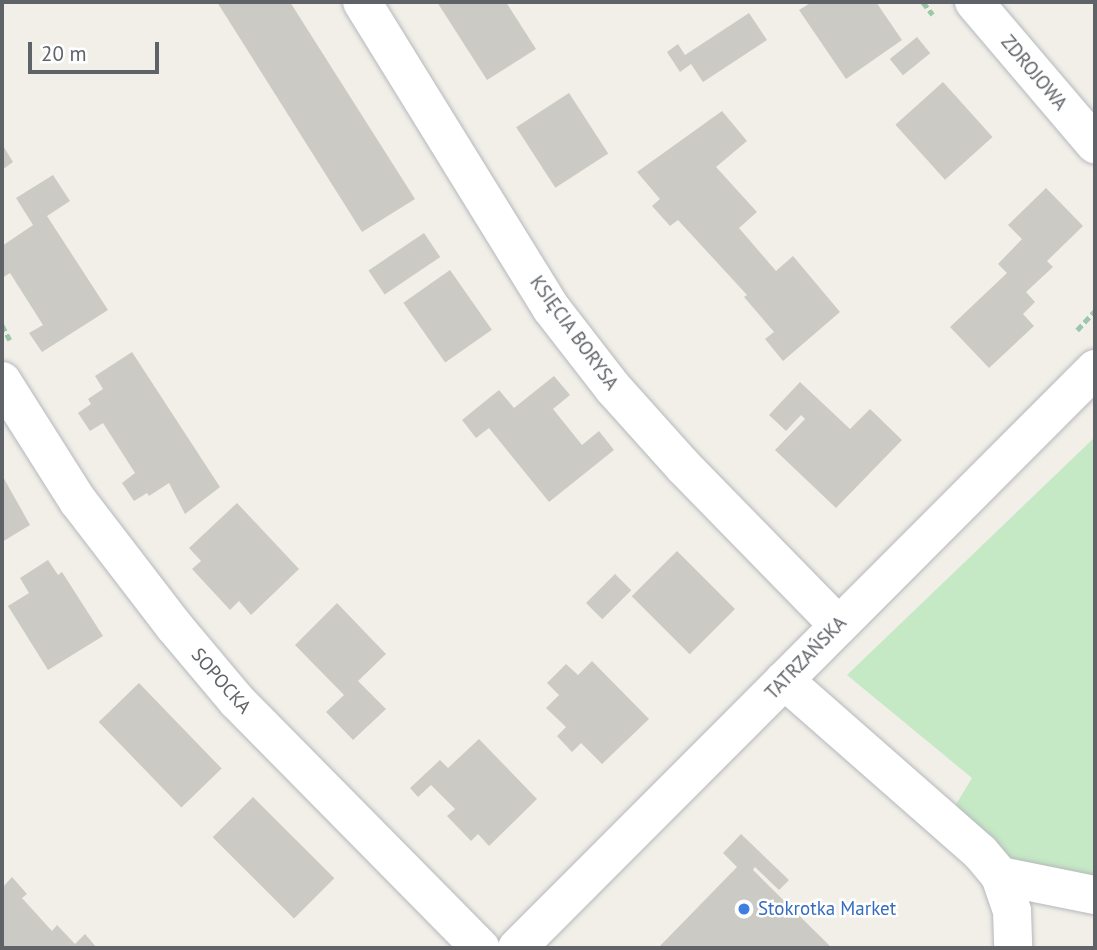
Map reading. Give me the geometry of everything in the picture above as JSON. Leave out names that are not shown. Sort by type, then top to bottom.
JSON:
[{"type":"street","name":"KSIĘCIA BORYSA","points":[[362,2],[551,308],[613,388],[684,467],[838,625]]},
{"type":"street","name":"ZDROJOWA","points":[[974,2],[1095,144]]},
{"type":"street","name":"SOPOCKA","points":[[9,365],[78,501],[228,690],[481,948]]},
{"type":"street","name":"TATRZAŃSKA","points":[[517,948],[1095,369]]},
{"type":"street","points":[[784,680],[980,852],[1000,876],[1012,911],[1013,948]]},
{"type":"street","points":[[1000,876],[1095,895]]},
{"type":"path","points":[[1068,339],[1095,311]]},
{"type":"path","points":[[2,325],[9,365]]},
{"type":"green space","points":[[1095,437],[1095,881],[1004,865],[952,811],[972,778],[847,675]]},
{"type":"building","points":[[217,2],[290,2],[415,199],[362,232]]},
{"type":"building","points":[[437,2],[506,2],[536,49],[487,80]]},
{"type":"building","points":[[812,2],[876,2],[902,40],[846,79],[799,10]]},
{"type":"building","points":[[749,13],[767,40],[703,82],[691,64],[680,72],[667,52],[678,44],[685,55]]},
{"type":"building","points":[[917,37],[930,53],[903,75],[890,59]]},
{"type":"building","points":[[943,82],[993,137],[945,180],[895,125]]},
{"type":"building","points":[[569,93],[608,153],[555,188],[516,127]]},
{"type":"building","points":[[722,111],[747,141],[716,167],[757,212],[739,228],[776,271],[793,256],[840,312],[783,361],[765,339],[774,332],[744,297],[747,295],[678,220],[670,226],[652,206],[660,199],[637,172]]},
{"type":"building","points":[[2,144],[13,162],[2,170]]},
{"type":"building","points":[[53,175],[70,201],[47,216],[108,310],[42,352],[29,333],[43,325],[10,273],[2,278],[2,246],[33,225],[16,198]]},
{"type":"building","points":[[1046,188],[1083,226],[1047,261],[1053,267],[1026,292],[1035,302],[1023,314],[1034,326],[989,368],[950,327],[1007,273],[998,264],[1022,239],[1008,225]]},
{"type":"building","points":[[424,233],[440,257],[385,295],[368,270]]},
{"type":"building","points":[[450,270],[492,330],[445,362],[403,303]]},
{"type":"building","points":[[132,352],[220,487],[185,514],[169,483],[149,496],[147,493],[134,501],[122,483],[135,473],[103,423],[90,431],[78,413],[91,404],[88,399],[103,389],[95,376]]},
{"type":"building","points":[[554,376],[570,395],[553,409],[582,445],[599,431],[614,450],[549,502],[489,428],[476,438],[462,420],[499,390],[514,408]]},
{"type":"building","points":[[800,382],[850,429],[870,409],[902,440],[836,508],[775,450],[805,419],[801,415],[786,431],[769,415]]},
{"type":"building","points":[[2,475],[30,525],[2,542]]},
{"type":"building","points":[[237,503],[299,569],[251,615],[239,601],[230,610],[192,569],[201,561],[189,548]]},
{"type":"building","points":[[677,551],[735,609],[690,654],[632,596]]},
{"type":"building","points":[[48,560],[58,575],[62,572],[103,636],[48,670],[8,606],[29,593],[20,578]]},
{"type":"building","points":[[615,574],[631,590],[602,619],[586,603]]},
{"type":"building","points":[[337,603],[386,654],[358,681],[386,709],[353,740],[326,712],[344,695],[295,645]]},
{"type":"building","points":[[592,661],[649,719],[602,764],[581,743],[572,752],[557,736],[566,727],[546,708],[559,695],[547,683],[566,664],[578,675]]},
{"type":"building","points":[[139,683],[222,769],[181,808],[99,722]]},
{"type":"building","points":[[479,739],[537,799],[489,846],[478,834],[471,841],[447,816],[455,809],[431,785],[418,797],[410,788],[440,760],[448,768]]},
{"type":"building","points":[[253,797],[334,878],[294,919],[213,837]]},
{"type":"building","name":"Stokrotka Market","points":[[741,834],[789,880],[779,890],[755,867],[753,870],[832,948],[658,948],[737,867],[723,853]]},
{"type":"building","points":[[12,877],[27,894],[22,898],[52,931],[57,925],[75,944],[85,934],[97,948],[2,948],[2,888]]},
{"type":"place","name":"Stokrotka Market","points":[[744,909]]}]
